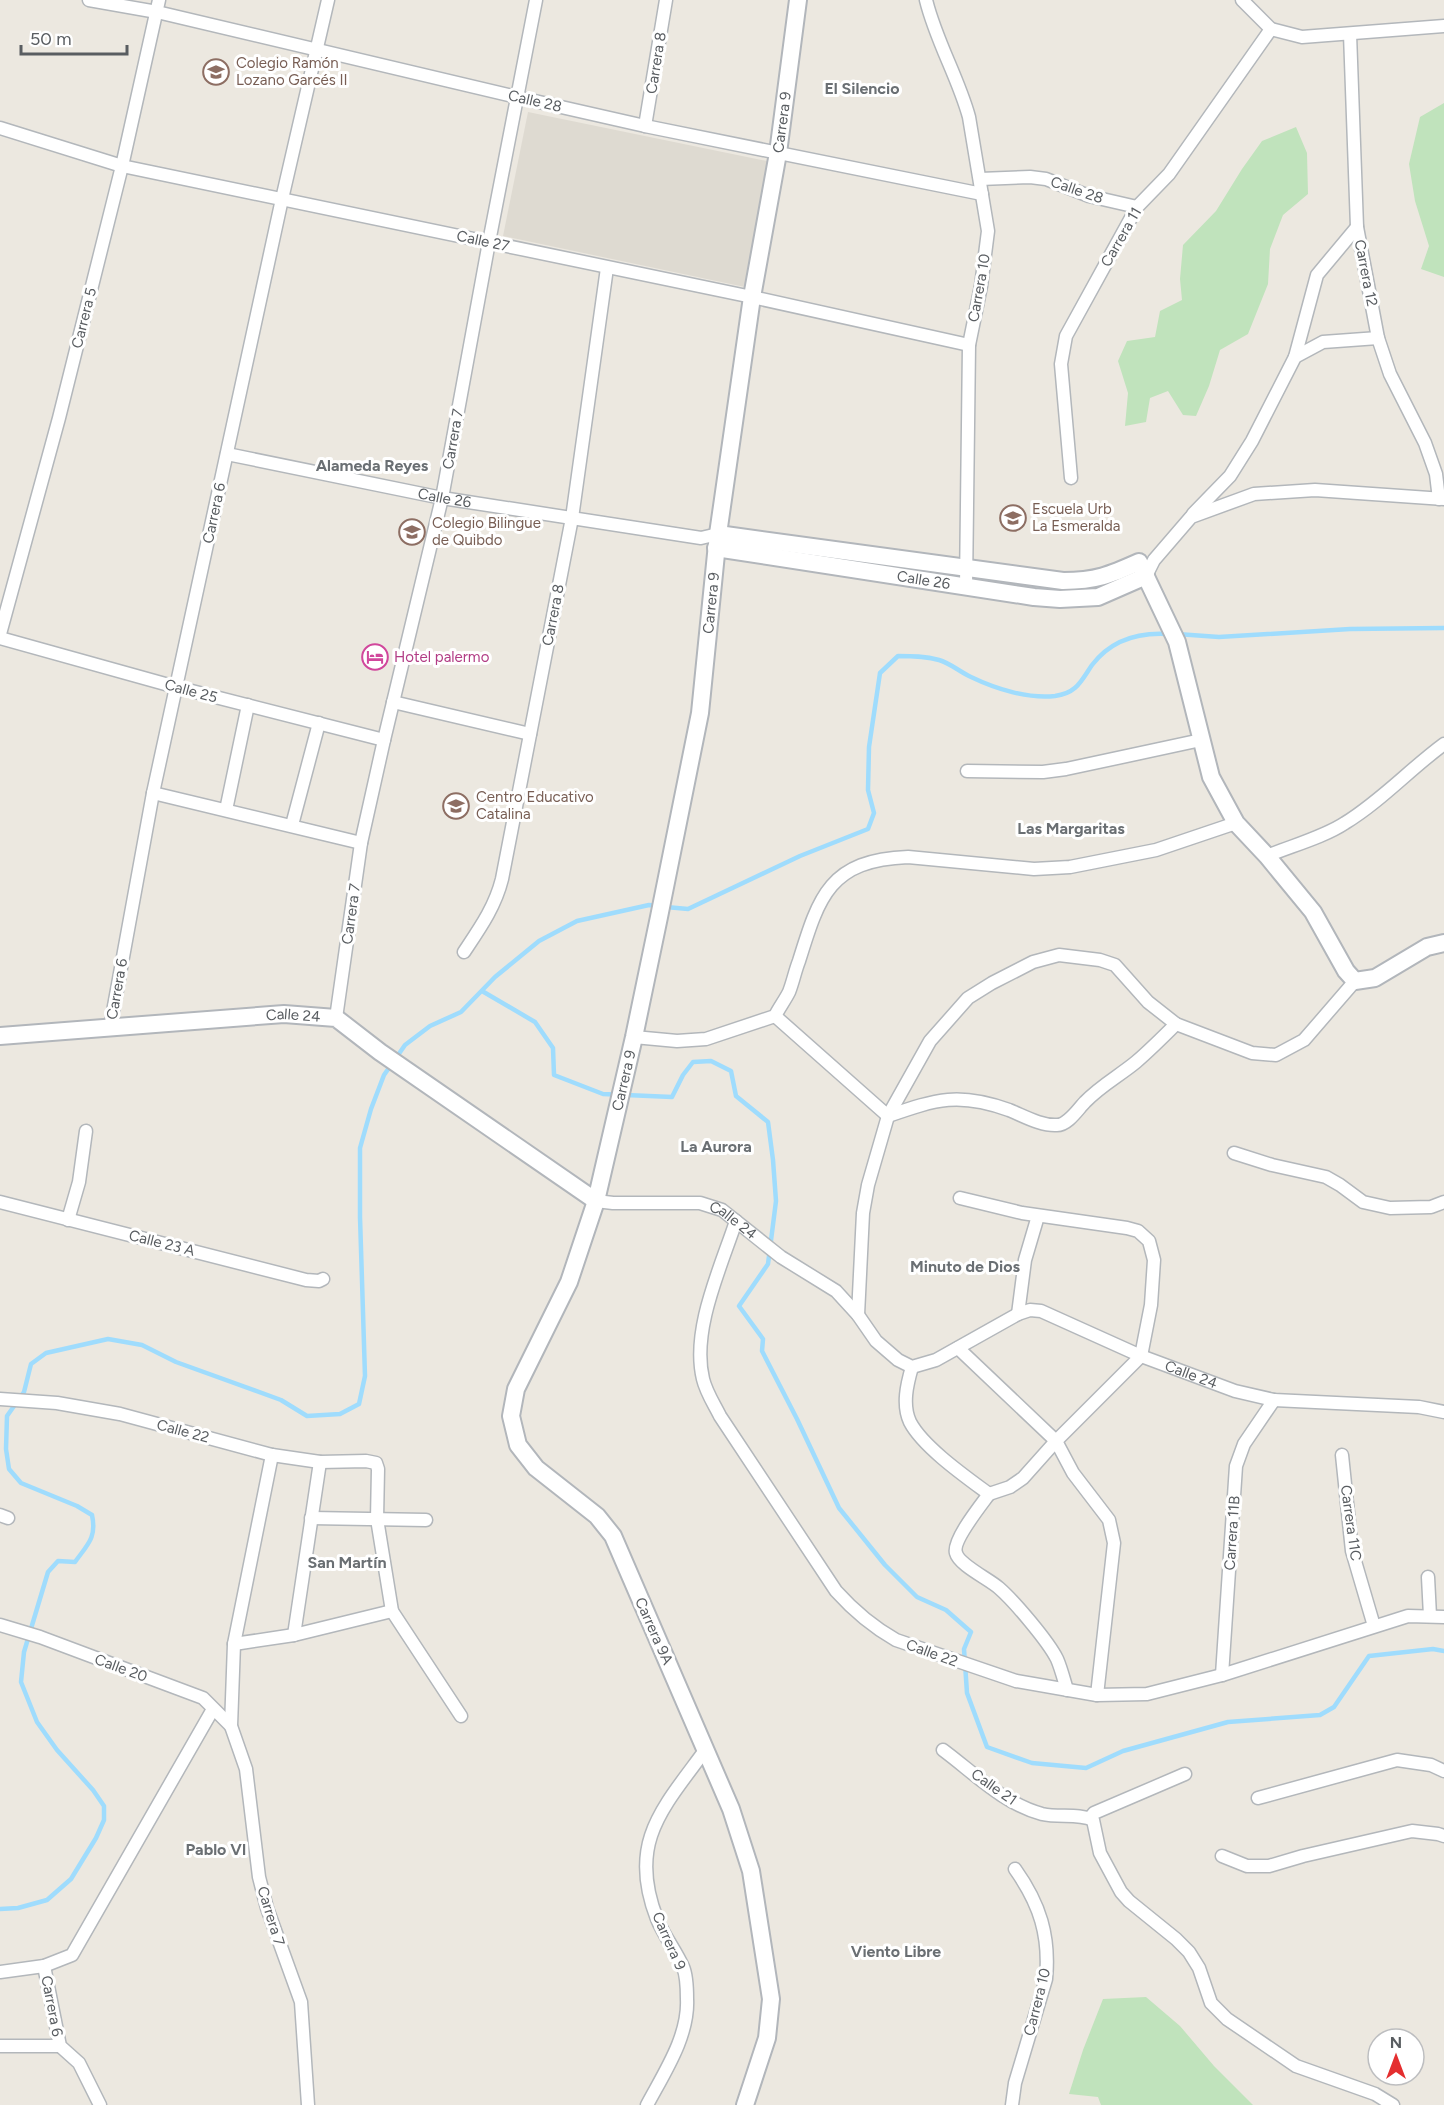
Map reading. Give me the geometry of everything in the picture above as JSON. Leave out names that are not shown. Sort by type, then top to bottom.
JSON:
[{"type":"main road","name":"Carrera 9","points":[[596,1201],[634,1037],[700,713],[712,540],[778,153],[798,0]]},
{"type":"main road","name":"Calle 26","points":[[712,540],[891,566],[966,586],[1034,597],[1081,599],[1098,597],[1146,566]]},
{"type":"main road","name":"Calle 26","points":[[891,566],[965,568],[1036,578],[1087,581],[1146,566]]},
{"type":"main road","points":[[1146,566],[1177,642],[1211,777],[1236,823],[1267,856],[1313,912],[1346,971],[1355,981],[1375,978],[1427,947],[1444,943]]},
{"type":"main road","name":"Calle 24","points":[[0,1036],[284,1014],[336,1018],[380,1052],[596,1201]]},
{"type":"main road","name":"Carrera 9A","points":[[596,1201],[569,1282],[516,1389],[511,1416],[518,1445],[536,1468],[597,1516],[613,1536],[731,1809],[751,1871],[771,1999],[767,2038],[745,2105]]},
{"type":"street","name":"Calle 28","points":[[89,0],[158,6],[316,49],[517,97],[645,126],[982,194]]},
{"type":"street","name":"Carrera 6","points":[[110,1028],[153,793],[282,199],[328,0]]},
{"type":"street","name":"Carrera 7","points":[[336,1018],[361,843],[442,498],[536,0]]},
{"type":"street","name":"Carrera 8","points":[[645,126],[666,0]]},
{"type":"street","name":"Carrera 10","points":[[926,0],[937,36],[965,101],[987,219],[986,249],[969,345],[966,586]]},
{"type":"street","points":[[1242,0],[1271,29],[1302,37],[1444,26]]},
{"type":"street","name":"Carrera 5","points":[[0,636],[59,418],[122,166],[158,6]]},
{"type":"street","name":"Carrera 11","points":[[1071,478],[1061,364],[1066,336],[1137,207],[1169,174],[1271,29]]},
{"type":"street","name":"Carrera 12","points":[[1350,34],[1357,227],[1378,338],[1390,374],[1425,443],[1442,499]]},
{"type":"street","name":"Calle 27","points":[[0,128],[122,166],[752,297],[969,345]]},
{"type":"street","name":"Calle 28","points":[[980,179],[1030,177],[1046,179],[1089,196],[1137,207]]},
{"type":"street","points":[[1146,566],[1230,476],[1252,441],[1294,357],[1317,275],[1357,227]]},
{"type":"street","name":"Carrera 8","points":[[464,951],[497,898],[572,518],[607,268]]},
{"type":"street","points":[[1294,357],[1323,342],[1378,338]]},
{"type":"street","name":"Calle 26","points":[[226,454],[442,498],[712,540]]},
{"type":"street","points":[[1191,518],[1254,494],[1316,490],[1442,499]]},
{"type":"street","name":"Calle 25","points":[[0,636],[176,687],[384,740]]},
{"type":"street","points":[[393,702],[530,734]]},
{"type":"street","points":[[226,810],[248,705]]},
{"type":"street","points":[[292,825],[319,723]]},
{"type":"street","points":[[967,771],[1026,772],[1066,769],[1201,740]]},
{"type":"street","points":[[1267,856],[1342,825],[1362,812],[1444,744]]},
{"type":"street","points":[[153,793],[361,843]]},
{"type":"street","points":[[634,1037],[677,1041],[706,1039],[775,1016],[789,992],[813,915],[824,893],[838,879],[859,866],[888,858],[908,857],[1034,869],[1070,867],[1156,850],[1236,823]]},
{"type":"street","points":[[858,1315],[865,1203],[888,1116],[930,1041],[968,998],[1033,962],[1059,955],[1100,960],[1115,965],[1148,1002],[1176,1024],[1252,1053],[1276,1055],[1304,1040],[1355,981]]},
{"type":"street","points":[[775,1016],[888,1116]]},
{"type":"street","points":[[888,1116],[930,1102],[948,1099],[986,1102],[1042,1122],[1063,1124],[1092,1094],[1134,1064],[1176,1024]]},
{"type":"street","points":[[68,1220],[79,1182],[86,1131]]},
{"type":"street","points":[[1234,1153],[1272,1165],[1326,1177],[1363,1202],[1390,1208],[1431,1207],[1444,1202]]},
{"type":"street","points":[[960,1198],[1038,1216],[1127,1228],[1138,1231],[1149,1241],[1154,1271],[1151,1305],[1141,1356],[1023,1478],[1010,1487],[989,1494],[956,1546],[956,1554],[963,1563],[1000,1589],[1047,1643],[1057,1660],[1067,1690]]},
{"type":"street","name":"Calle 24","points":[[596,1201],[700,1203],[722,1210],[781,1257],[836,1290],[858,1315],[876,1341],[898,1360],[912,1367],[936,1360],[1018,1314],[1030,1310],[1050,1313],[1141,1356],[1235,1391],[1274,1401],[1419,1407],[1444,1412]]},
{"type":"street","name":"Calle 23 A","points":[[0,1203],[306,1280],[323,1279]]},
{"type":"street","points":[[1018,1314],[1025,1260],[1038,1216]]},
{"type":"street","name":"Calle 22","points":[[736,1221],[704,1318],[701,1353],[703,1377],[708,1393],[720,1416],[836,1591],[854,1611],[896,1640],[1016,1682],[1097,1695],[1147,1694],[1222,1675],[1408,1616],[1444,1617]]},
{"type":"street","points":[[958,1348],[1056,1442],[1073,1473],[1109,1520],[1114,1544],[1097,1695]]},
{"type":"street","points":[[912,1367],[906,1401],[909,1421],[953,1468],[989,1494]]},
{"type":"street","name":"Calle 22","points":[[0,1399],[57,1403],[120,1414],[272,1455],[320,1462],[366,1461],[376,1463],[378,1519]]},
{"type":"street","name":"Carrera 11B","points":[[1222,1675],[1236,1466],[1244,1444],[1274,1401]]},
{"type":"street","points":[[231,1726],[234,1644],[272,1455]]},
{"type":"street","name":"Carrera 11C","points":[[1342,1455],[1352,1551],[1374,1626]]},
{"type":"street","points":[[294,1635],[320,1462]]},
{"type":"street","points":[[311,1518],[426,1520]]},
{"type":"street","points":[[378,1519],[392,1611],[461,1716]]},
{"type":"street","points":[[1428,1577],[1430,1616]]},
{"type":"street","points":[[234,1644],[294,1635],[392,1611]]},
{"type":"street","name":"Calle 20","points":[[0,1625],[203,1698],[231,1726]]},
{"type":"street","points":[[0,1972],[44,1966],[72,1954],[213,1709]]},
{"type":"street","name":"Carrera 7","points":[[231,1726],[246,1769],[259,1877],[267,1908],[301,2002],[308,2105]]},
{"type":"street","name":"Carrera 9","points":[[647,2105],[679,2045],[688,2001],[684,1970],[657,1919],[646,1881],[649,1843],[655,1821],[706,1749]]},
{"type":"street","name":"Calle 21","points":[[943,1750],[1011,1802],[1045,1815],[1087,1818]]},
{"type":"street","points":[[1258,1798],[1397,1760],[1431,1765],[1444,1771]]},
{"type":"street","points":[[1185,1774],[1094,1812],[1087,1818],[1095,1822],[1100,1853],[1121,1892],[1189,1952],[1199,1968],[1211,2003],[1227,2019],[1296,2066],[1375,2094],[1393,2105]]},
{"type":"street","points":[[1222,1856],[1247,1866],[1269,1866],[1412,1832],[1444,1836]]},
{"type":"street","name":"Carrera 10","points":[[1012,2105],[1015,2084],[1046,1979],[1048,1961],[1042,1923],[1031,1891],[1015,1869]]},
{"type":"street","name":"Carrera 6","points":[[44,1966],[60,2046],[79,2063],[100,2105]]},
{"type":"street","points":[[0,2046],[60,2046]]},
{"type":"shaded area","points":[[528,112],[767,161],[745,287],[503,236]]},
{"type":"green space","points":[[1444,103],[1444,277],[1421,269],[1429,246],[1415,201],[1409,164],[1420,117]]},
{"type":"green space","points":[[1296,127],[1307,153],[1308,194],[1283,215],[1270,249],[1268,284],[1248,334],[1220,350],[1209,386],[1196,416],[1183,415],[1168,391],[1150,398],[1146,422],[1125,426],[1128,393],[1118,361],[1127,341],[1155,337],[1160,311],[1182,300],[1180,279],[1183,245],[1216,211],[1262,141]]},
{"type":"green space","points":[[1146,1997],[1180,2026],[1214,2066],[1253,2105],[1101,2105],[1098,2097],[1069,2094],[1103,1999]]},
{"type":"waterway","points":[[1177,634],[1219,637],[1350,629],[1444,628]]},
{"type":"waterway","points":[[666,907],[688,909],[800,856],[868,829],[874,813],[868,790],[869,747],[880,673],[898,656],[939,660],[1001,689],[1045,697],[1069,692],[1081,681],[1100,656],[1126,639],[1147,634],[1169,634]]},
{"type":"waterway","points":[[396,1058],[405,1045],[430,1026],[461,1012],[495,977],[539,941],[577,921],[649,905],[658,906]]},
{"type":"waterway","points":[[482,991],[535,1022],[553,1048],[554,1075],[603,1094],[672,1097],[683,1075],[693,1062],[711,1061],[731,1071],[736,1096],[768,1122],[776,1201],[768,1264],[739,1306],[763,1339],[762,1351],[839,1508],[885,1565],[917,1597],[946,1610],[971,1632],[964,1649],[967,1693],[987,1747],[1032,1763],[1086,1768],[1123,1751],[1228,1722],[1320,1715],[1334,1707],[1369,1656],[1433,1649],[1444,1651]]},
{"type":"waterway","points":[[0,1909],[18,1908],[47,1900],[71,1879],[96,1838],[104,1820],[104,1806],[93,1790],[57,1750],[37,1722],[21,1682],[24,1652],[48,1572],[58,1561],[75,1562],[90,1541],[93,1530],[92,1515],[77,1506],[21,1483],[9,1469],[6,1449],[7,1416],[24,1392],[31,1364],[46,1353],[108,1339],[142,1345],[176,1362],[281,1400],[307,1416],[340,1414],[359,1404],[365,1376],[360,1148],[371,1109],[384,1075],[391,1065]]},
{"type":"place","name":"Colegio Ramón Lozano Garcés II","points":[[216,72]]},
{"type":"place","name":"Escuela Urb La Esmeralda","points":[[1013,518]]},
{"type":"place","name":"Colegio Bilingue de Quibdo","points":[[412,532]]},
{"type":"place","name":"Hotel palermo","points":[[375,657]]},
{"type":"place","name":"Centro Educativo Catalina","points":[[456,806]]},
{"type":"district","name":"El Silencio","points":[[862,88]]},
{"type":"district","name":"Alameda Reyes","points":[[372,465]]},
{"type":"district","name":"Las Margaritas","points":[[1071,828]]},
{"type":"district","name":"La Aurora","points":[[716,1146]]},
{"type":"district","name":"Minuto de Dios","points":[[965,1266]]},
{"type":"district","name":"San Martín","points":[[347,1562]]},
{"type":"district","name":"Pablo VI","points":[[216,1849]]},
{"type":"district","name":"Viento Libre","points":[[896,1951]]}]
